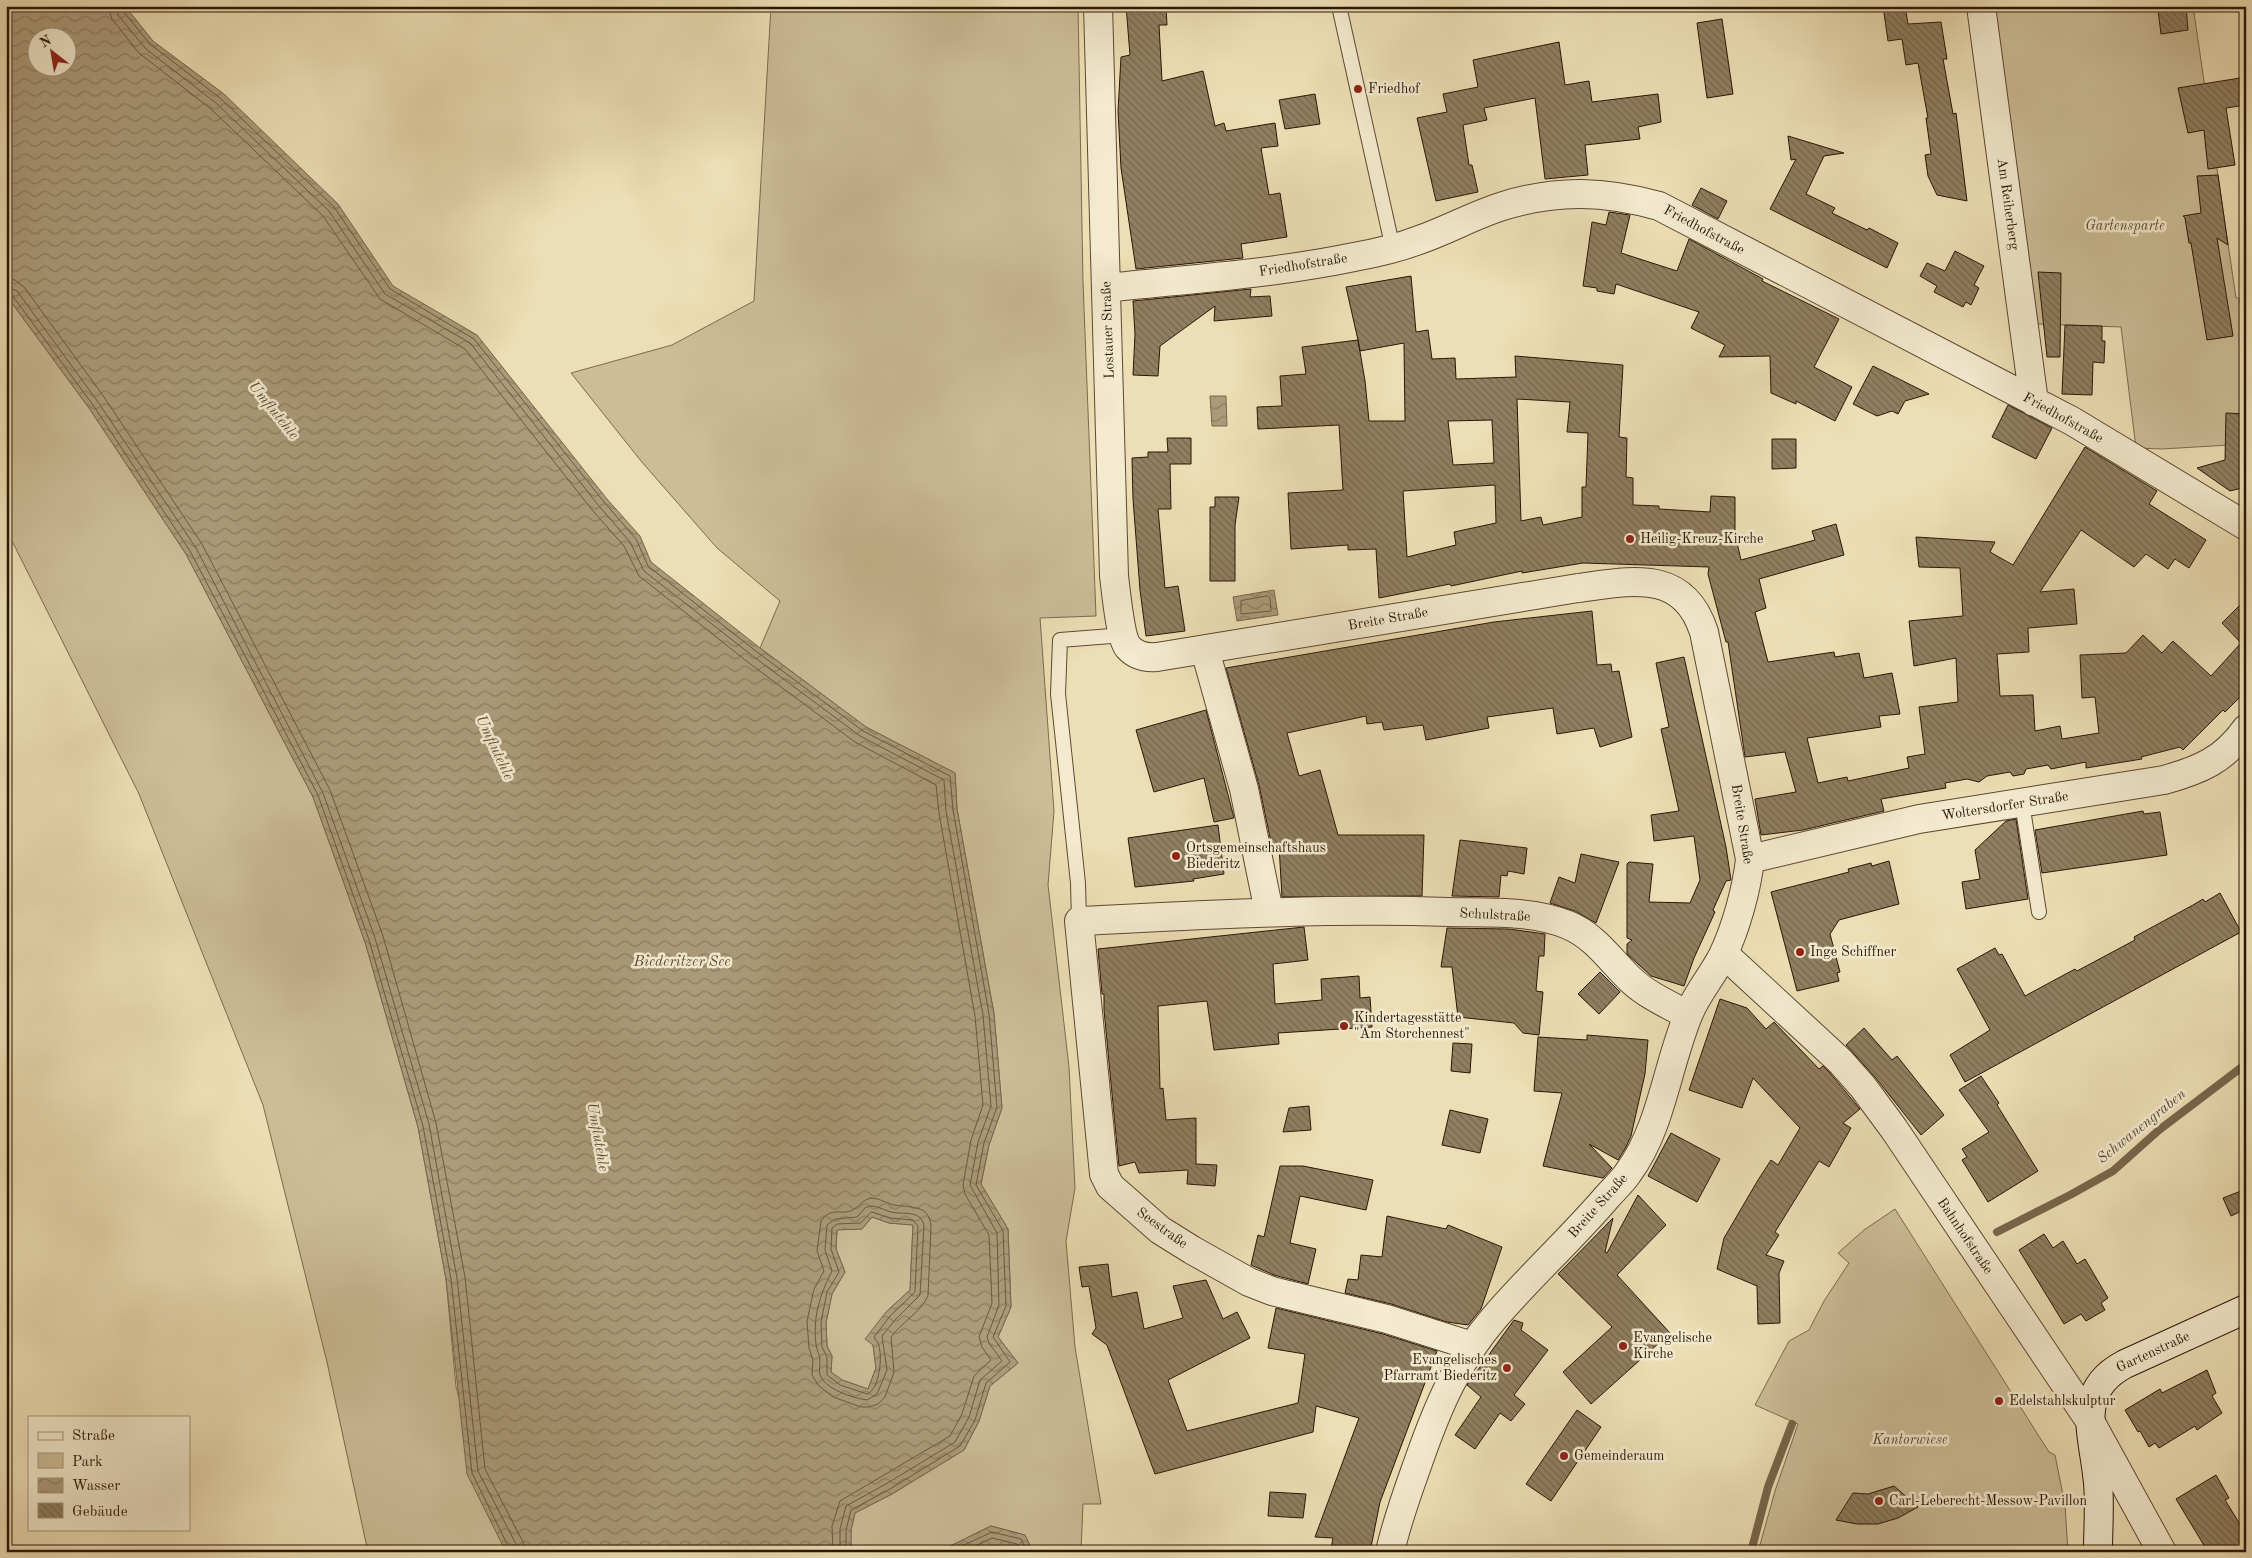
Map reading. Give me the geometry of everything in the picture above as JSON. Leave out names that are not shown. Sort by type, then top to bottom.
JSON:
[{"type":"street","name":"Lostauer Straße","points":[[1098,6],[1114,576],[1128,643]]},
{"type":"street","name":"Am Reiherberg","points":[[1980,6],[2034,402]]},
{"type":"street","name":"Friedhofstraße","points":[[1107,288],[1302,267],[1393,249],[1503,206],[1537,197],[1595,193],[1638,200],[1659,206],[2072,421],[2246,526]]},
{"type":"street","name":"Breite Straße","points":[[1128,643],[1140,656],[1150,658],[1578,588],[1638,582],[1667,586],[1688,600],[1699,617],[1704,632],[1750,859],[1748,885],[1724,954],[1699,993],[1688,1015],[1655,1118],[1644,1145],[1629,1173],[1589,1218],[1514,1296],[1472,1346],[1444,1394],[1433,1421],[1397,1520],[1390,1552]]},
{"type":"street","points":[[1205,650],[1244,789],[1269,912]]},
{"type":"street","name":"Woltersdorfer Straße","points":[[1750,859],[1919,819],[2164,780],[2192,772],[2213,762],[2229,750],[2246,729]]},
{"type":"street","name":"Schulstraße","points":[[1079,921],[1269,912],[1392,910],[1507,914],[1547,918],[1585,934],[1632,981],[1660,1001],[1688,1015]]},
{"type":"street","name":"Seestraße","points":[[1079,921],[1104,1174],[1110,1186],[1160,1230],[1249,1282],[1272,1291],[1388,1319],[1472,1346]]},
{"type":"street","name":"Bahnhofstraße","points":[[1724,954],[1840,1061],[1863,1087],[1894,1129],[2090,1421],[2162,1552]]},
{"type":"street","name":"Gartenstraße","points":[[2090,1421],[2094,1394],[2101,1381],[2111,1371],[2246,1309]]},
{"type":"street","points":[[2090,1421],[2098,1483],[2098,1552]]},
{"type":"lane","points":[[1339,6],[1393,249]]},
{"type":"lane","points":[[1079,921],[1078,883],[1058,694],[1060,640],[1128,643]]},
{"type":"lane","points":[[2022,803],[2039,912]]},
{"type":"green space","points":[[771,6],[1078,6],[1083,282],[1096,616],[1040,618],[1054,811],[1048,885],[1069,1067],[1075,1188],[1066,1241],[1075,1347],[1101,1504],[1083,1504],[1081,1552],[1033,1552],[1025,1535],[991,1526],[938,1552],[851,1552],[851,1530],[855,1513],[892,1494],[964,1450],[979,1421],[990,1386],[1018,1363],[998,1337],[1011,1307],[1008,1229],[981,1184],[989,1145],[1002,1108],[994,1014],[957,809],[955,773],[866,727],[760,648],[780,601],[717,548],[641,461],[571,373],[672,345],[754,301]]},
{"type":"green space","name":"Gartensparte","points":[[1994,6],[2193,6],[2236,298],[2239,298],[2246,329],[2246,444],[2162,449],[2136,448],[2121,327],[2038,324]]},
{"type":"green space","points":[[6,295],[89,408],[186,554],[313,797],[365,942],[418,1127],[446,1279],[456,1387],[506,1552],[368,1552],[327,1362],[263,1105],[139,794],[6,529]]},
{"type":"green space","name":"Kantorwiese","points":[[1895,1209],[2049,1452],[2055,1455],[2065,1505],[2068,1552],[1758,1552],[1775,1491],[1798,1424],[1755,1405],[1789,1341],[1809,1330],[1824,1301],[1849,1263],[1838,1253],[1864,1230]]},
{"type":"green space","points":[[872,1217],[889,1223],[913,1225],[910,1290],[886,1312],[873,1345],[876,1368],[868,1389],[842,1380],[831,1372],[832,1356],[827,1346],[826,1323],[832,1294],[845,1272],[836,1249],[837,1229],[862,1229]]},
{"type":"water","name":"Biederitzer See","points":[[6,6],[125,6],[153,41],[224,94],[338,204],[393,286],[477,335],[607,499],[640,536],[651,562],[760,648],[866,727],[955,773],[957,809],[994,1014],[1002,1108],[989,1145],[981,1184],[1008,1229],[1011,1307],[998,1337],[1018,1363],[990,1386],[979,1421],[964,1450],[892,1494],[855,1513],[851,1530],[851,1552],[506,1552],[467,1474],[446,1279],[418,1127],[365,942],[313,797],[186,554],[89,408],[6,295]],"holes":[[[872,1217],[889,1223],[913,1225],[910,1290],[886,1312],[865,1339],[873,1345],[876,1368],[868,1389],[842,1380],[831,1372],[832,1356],[827,1346],[826,1323],[832,1294],[845,1272],[836,1249],[837,1230],[862,1229]]]},
{"type":"water","points":[[1210,396],[1226,396],[1227,426],[1212,426]]},
{"type":"water","points":[[1274,590],[1278,615],[1237,621],[1233,597]]},
{"type":"water","points":[[991,1526],[1025,1535],[1033,1552],[938,1552]]},
{"type":"building","points":[[1126,6],[1166,6],[1167,25],[1159,25],[1162,81],[1203,71],[1215,126],[1224,123],[1226,131],[1275,123],[1278,146],[1261,148],[1269,195],[1280,193],[1287,237],[1241,244],[1243,258],[1136,269],[1121,168],[1118,111],[1121,57],[1130,55]]},
{"type":"building","points":[[1883,6],[1905,6],[1908,24],[1941,22],[1947,59],[1943,59],[1953,114],[1956,113],[1967,201],[1937,195],[1928,176],[1925,155],[1931,154],[1926,118],[1928,118],[1918,63],[1906,65],[1902,39],[1888,41]]},
{"type":"building","points":[[2186,6],[2188,30],[2161,34],[2158,10]]},
{"type":"building","points":[[1722,19],[1733,94],[1707,98],[1697,23]]},
{"type":"building","points":[[1559,42],[1565,85],[1589,81],[1592,102],[1658,94],[1661,122],[1638,127],[1640,139],[1585,145],[1588,175],[1545,179],[1535,98],[1484,108],[1487,120],[1463,125],[1469,165],[1472,165],[1478,192],[1436,201],[1417,118],[1447,112],[1443,94],[1478,87],[1473,60]]},
{"type":"building","points":[[2246,77],[2246,105],[2226,108],[2235,165],[2208,169],[2204,130],[2188,133],[2178,88]]},
{"type":"building","points":[[1315,94],[1320,124],[1285,129],[1279,100]]},
{"type":"building","points":[[1788,136],[1844,153],[1824,156],[1806,194],[1835,208],[1832,213],[1867,230],[1869,228],[1898,243],[1887,268],[1770,209],[1796,159],[1791,160]]},
{"type":"building","points":[[2218,175],[2228,245],[2217,238],[2233,336],[2207,340],[2191,243],[2189,243],[2185,218],[2183,216],[2201,213],[2197,176]]},
{"type":"building","points":[[1701,188],[1727,201],[1718,219],[1692,205]]},
{"type":"building","points":[[1609,212],[1630,215],[1621,253],[1677,271],[1689,239],[1763,279],[1762,281],[1839,319],[1814,367],[1852,387],[1835,421],[1796,401],[1796,404],[1771,393],[1770,356],[1719,357],[1725,345],[1691,328],[1699,312],[1616,284],[1614,294],[1597,291],[1597,288],[1583,286],[1592,222],[1606,225]]},
{"type":"building","points":[[1955,251],[1984,266],[1974,285],[1979,288],[1971,305],[1966,302],[1963,307],[1934,292],[1937,286],[1920,276],[1927,263],[1945,271]]},
{"type":"building","points":[[2038,272],[2061,273],[2060,357],[2047,357]]},
{"type":"building","points":[[1411,276],[1416,332],[1428,330],[1432,359],[1455,358],[1456,379],[1516,377],[1515,356],[1623,365],[1619,437],[1627,438],[1626,477],[1633,478],[1633,505],[1659,506],[1659,509],[1710,512],[1711,496],[1735,497],[1735,534],[1741,560],[1815,540],[1812,531],[1836,524],[1844,555],[1759,579],[1766,608],[1755,612],[1768,662],[1834,652],[1835,657],[1859,653],[1864,678],[1892,673],[1900,714],[1879,716],[1881,727],[1807,738],[1818,783],[1847,777],[1848,781],[1909,768],[1907,757],[1925,754],[1919,707],[1958,702],[1956,658],[1914,666],[1909,621],[1963,616],[1960,568],[1919,567],[1916,537],[1995,542],[1990,552],[2013,565],[2085,447],[2157,491],[2149,504],[2206,540],[2189,568],[2175,559],[2168,569],[2146,554],[2134,567],[2081,530],[2040,592],[2074,589],[2077,624],[2028,628],[2029,652],[1997,654],[2000,696],[2033,695],[2035,731],[2060,726],[2062,739],[2099,733],[2095,697],[2082,698],[2080,655],[2126,653],[2143,635],[2162,653],[2173,641],[2211,676],[2241,643],[2222,623],[2246,599],[2246,691],[2225,712],[2223,710],[2183,750],[2180,747],[2141,757],[2142,759],[2086,768],[2086,762],[2051,769],[2048,765],[2026,769],[2024,774],[2013,776],[2010,772],[1987,776],[1979,782],[1967,779],[1945,783],[1946,788],[1881,799],[1884,811],[1803,830],[1761,835],[1755,799],[1796,792],[1785,752],[1745,757],[1728,642],[1726,642],[1708,574],[1709,567],[1583,563],[1522,573],[1522,571],[1451,586],[1450,584],[1379,598],[1376,549],[1348,550],[1348,545],[1291,549],[1288,493],[1343,490],[1339,425],[1258,429],[1257,407],[1282,406],[1280,376],[1306,374],[1302,347],[1358,340],[1346,287]],"holes":[[[1358,340],[1360,351],[1404,343],[1405,421],[1369,421]],[[1517,399],[1570,402],[1567,432],[1588,433],[1586,487],[1582,487],[1582,517],[1543,525],[1541,517],[1521,521]],[[1492,420],[1494,463],[1453,465],[1448,421]],[[1495,485],[1496,523],[1454,532],[1456,545],[1407,557],[1403,491]]]},
{"type":"building","points":[[1251,289],[1250,297],[1270,296],[1272,316],[1214,321],[1215,306],[1160,346],[1158,376],[1133,375],[1135,334],[1133,301]]},
{"type":"building","points":[[2065,325],[2102,326],[2102,341],[2105,341],[2104,363],[2093,362],[2092,395],[2062,394]]},
{"type":"building","points":[[1873,366],[1929,394],[1905,401],[1898,414],[1892,411],[1877,416],[1853,404]]},
{"type":"building","points":[[2008,405],[2052,428],[2036,459],[1992,437]]},
{"type":"building","points":[[2226,413],[2246,414],[2246,487],[2230,491],[2197,468],[2225,460]]},
{"type":"building","points":[[1167,438],[1191,438],[1191,464],[1170,464],[1171,509],[1158,509],[1165,588],[1178,586],[1185,631],[1146,636],[1140,590],[1132,458],[1148,457],[1148,452],[1168,452]]},
{"type":"building","points":[[1772,439],[1796,439],[1796,468],[1772,469]]},
{"type":"building","points":[[1215,497],[1239,497],[1235,525],[1235,581],[1210,581],[1210,507],[1215,507]]},
{"type":"building","points":[[1592,611],[1597,665],[1611,664],[1612,672],[1619,671],[1632,737],[1600,747],[1594,728],[1557,734],[1553,708],[1487,717],[1489,728],[1426,740],[1423,725],[1384,730],[1382,722],[1367,724],[1366,716],[1287,733],[1299,776],[1320,770],[1338,835],[1424,835],[1422,896],[1282,897],[1279,846],[1272,847],[1259,785],[1226,668],[1494,622]]},
{"type":"building","points":[[1684,657],[1726,847],[1731,880],[1726,881],[1713,910],[1715,912],[1694,958],[1684,986],[1651,976],[1627,954],[1627,944],[1632,940],[1627,938],[1627,864],[1629,862],[1653,864],[1649,902],[1690,903],[1700,880],[1694,836],[1654,841],[1651,815],[1679,811],[1661,729],[1669,727],[1656,663]]},
{"type":"building","points":[[1206,710],[1234,818],[1214,822],[1204,778],[1154,792],[1136,730]]},
{"type":"building","points":[[2143,811],[2144,814],[2160,812],[2167,855],[2042,873],[2035,830]]},
{"type":"building","points":[[2016,819],[2028,899],[1966,909],[1962,882],[1980,879],[1975,850],[2006,821]]},
{"type":"building","name":"Ortsgemeinschaftshaus Biederitz","points":[[1218,825],[1224,874],[1193,879],[1194,881],[1135,887],[1128,838]]},
{"type":"building","points":[[1460,840],[1527,848],[1524,874],[1508,871],[1507,876],[1501,875],[1499,897],[1452,896]]},
{"type":"building","points":[[1581,854],[1619,862],[1596,923],[1575,911],[1550,903],[1559,877],[1575,883]]},
{"type":"building","points":[[1889,861],[1899,904],[1839,920],[1830,934],[1840,972],[1837,973],[1839,981],[1797,991],[1771,892],[1849,872],[1848,869],[1871,863],[1872,866]]},
{"type":"building","points":[[2220,893],[2241,932],[1965,1082],[1950,1055],[1990,1030],[1957,969],[1995,948],[1999,955],[2002,954],[2025,996],[2135,940],[2134,937],[2203,899],[2205,902]]},
{"type":"building","points":[[1304,927],[1308,960],[1273,964],[1275,1004],[1322,1000],[1321,979],[1359,976],[1360,998],[1370,997],[1372,1027],[1278,1033],[1279,1044],[1214,1050],[1207,1001],[1158,1006],[1160,1089],[1163,1088],[1166,1120],[1196,1118],[1196,1164],[1217,1165],[1215,1186],[1187,1184],[1188,1170],[1139,1173],[1135,1162],[1119,1166],[1104,994],[1102,994],[1098,949]]},
{"type":"building","points":[[1447,928],[1509,929],[1545,934],[1544,956],[1539,956],[1536,991],[1543,992],[1539,1035],[1523,1033],[1514,1023],[1458,1017],[1452,967],[1441,967]]},
{"type":"building","points":[[1600,972],[1620,992],[1599,1014],[1578,994]]},
{"type":"building","points":[[1720,999],[1747,1008],[1766,1029],[1774,1022],[1819,1069],[1823,1066],[1829,1072],[1860,1109],[1843,1123],[1851,1128],[1829,1167],[1819,1161],[1775,1232],[1779,1235],[1766,1255],[1784,1261],[1779,1273],[1780,1323],[1758,1324],[1757,1286],[1717,1269],[1724,1238],[1758,1180],[1771,1160],[1778,1165],[1800,1128],[1753,1078],[1742,1108],[1689,1090]]},
{"type":"building","points":[[1864,1028],[1892,1060],[1897,1056],[1944,1115],[1921,1135],[1875,1077],[1846,1045]]},
{"type":"building","points":[[1587,1035],[1648,1040],[1645,1074],[1631,1136],[1626,1147],[1618,1160],[1589,1144],[1612,1168],[1603,1178],[1543,1166],[1562,1093],[1534,1091],[1538,1037],[1587,1040]]},
{"type":"building","points":[[1453,1043],[1472,1044],[1470,1073],[1451,1071]]},
{"type":"building","points":[[1981,1076],[1999,1103],[1997,1105],[2038,1171],[1988,1202],[1962,1160],[1967,1157],[1962,1149],[1989,1132],[1959,1090]]},
{"type":"building","points":[[1309,1106],[1311,1130],[1283,1132],[1289,1108]]},
{"type":"building","points":[[1450,1110],[1488,1119],[1480,1153],[1442,1145]]},
{"type":"building","points":[[1671,1133],[1720,1159],[1697,1202],[1648,1176]]},
{"type":"building","points":[[1280,1166],[1303,1166],[1373,1180],[1366,1210],[1300,1196],[1290,1243],[1316,1249],[1308,1284],[1274,1275],[1251,1265],[1258,1235],[1264,1237]]},
{"type":"building","points":[[2246,1189],[2246,1209],[2231,1216],[2223,1198]]},
{"type":"building","points":[[1638,1195],[1666,1225],[1617,1275],[1670,1333],[1591,1404],[1563,1372],[1612,1327],[1558,1274],[1613,1218],[1605,1252],[1607,1253]]},
{"type":"building","points":[[1387,1216],[1446,1229],[1448,1225],[1502,1247],[1481,1309],[1468,1325],[1447,1322],[1391,1304],[1345,1293],[1348,1279],[1358,1280],[1361,1255],[1382,1257]]},
{"type":"building","points":[[2044,1234],[2053,1248],[2063,1241],[2077,1264],[2085,1259],[2108,1298],[2101,1303],[2105,1310],[2086,1321],[2081,1314],[2064,1324],[2019,1250]]},
{"type":"building","points":[[1108,1264],[1112,1297],[1137,1292],[1144,1329],[1183,1318],[1173,1286],[1206,1280],[1223,1319],[1237,1312],[1250,1338],[1168,1380],[1187,1431],[1298,1403],[1305,1354],[1268,1348],[1276,1308],[1383,1334],[1437,1351],[1380,1502],[1370,1552],[1344,1552],[1331,1549],[1333,1538],[1315,1537],[1359,1418],[1316,1406],[1313,1432],[1155,1474],[1107,1345],[1092,1334],[1096,1328],[1089,1286],[1082,1287],[1079,1267]]},
{"type":"building","name":"Evangelisches Pfarramt Biederitz","points":[[1514,1320],[1523,1323],[1521,1330],[1548,1350],[1514,1395],[1525,1404],[1511,1421],[1500,1413],[1475,1449],[1455,1435],[1481,1397],[1467,1385]]},
{"type":"building","points":[[2207,1370],[2216,1393],[2212,1396],[2222,1413],[2197,1430],[2195,1426],[2159,1448],[2155,1443],[2149,1447],[2125,1410],[2160,1389],[2162,1393]]},
{"type":"building","name":"Gemeinderaum","points":[[1577,1410],[1601,1427],[1551,1501],[1526,1484]]},
{"type":"building","points":[[2216,1475],[2229,1498],[2225,1500],[2246,1534],[2246,1552],[2208,1552],[2176,1499]]},
{"type":"building","name":"Carl-Leberecht-Messow-Pavillon","points":[[1894,1486],[1918,1507],[1898,1518],[1878,1524],[1857,1524],[1836,1520],[1853,1493],[1868,1494]]},
{"type":"building","points":[[1270,1492],[1306,1494],[1303,1518],[1268,1516]]},
{"type":"waterway","name":"Schwanengraben","points":[[1997,1232],[2113,1171],[2159,1130],[2246,1064]]},
{"type":"waterway","name":"Schwanengraben","points":[[1751,1552],[1768,1487],[1792,1424]]},
{"type":"place","name":"Friedhof","points":[[1358,89]]},
{"type":"place","name":"Heilig-Kreuz-Kirche","points":[[1630,539]]},
{"type":"place","name":"Ortsgemeinschaftshaus Biederitz","points":[[1176,856]]},
{"type":"place","name":"Inge Schiffner","points":[[1800,952]]},
{"type":"place","name":"Kindertagesstätte \"Am Storchennest\"","points":[[1344,1026]]},
{"type":"place","name":"Evangelische Kirche","points":[[1623,1346]]},
{"type":"place","name":"Evangelisches Pfarramt Biederitz","points":[[1507,1368]]},
{"type":"place","name":"Edelstahlskulptur","points":[[1999,1401]]},
{"type":"place","name":"Gemeinderaum","points":[[1564,1456]]},
{"type":"place","name":"Carl-Leberecht-Messow-Pavillon","points":[[1879,1501]]},
{"type":"water label","name":"Umflutehle","points":[[273,411]]},
{"type":"water label","name":"Umflutehle","points":[[494,748]]},
{"type":"water label","name":"Umflutehle","points":[[597,1137]]}]
